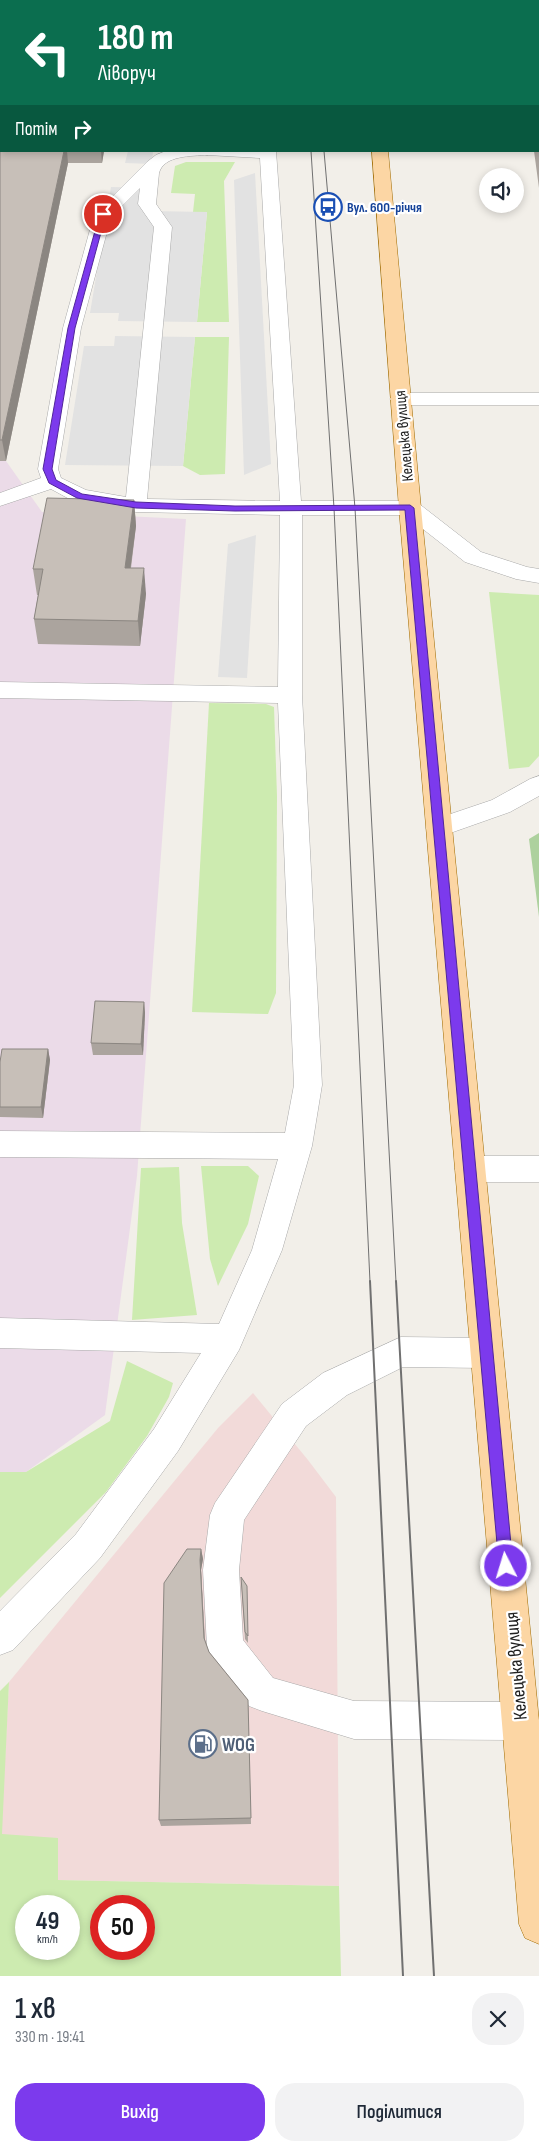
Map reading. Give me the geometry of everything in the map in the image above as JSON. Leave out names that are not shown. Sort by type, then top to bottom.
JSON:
[{"type":"main road","name":"Келецька вулиця","points":[[380,152],[400,399],[539,1924]]},
{"type":"street","points":[[182,152],[162,157],[103,214],[72,328],[48,469],[52,481],[80,496],[136,505],[291,509],[410,508],[473,557],[524,574],[539,576]]},
{"type":"street","points":[[0,1638],[88,1546],[166,1440],[228,1339],[267,1250],[297,1146],[308,1085],[290,695],[291,509],[268,152]]},
{"type":"street","points":[[136,505],[163,227],[147,204],[152,167]]},
{"type":"street","points":[[400,399],[539,399]]},
{"type":"street","points":[[0,500],[52,481]]},
{"type":"street","points":[[0,690],[290,695]]},
{"type":"street","points":[[439,828],[501,806],[539,785]]},
{"type":"street","points":[[0,1144],[297,1146]]},
{"type":"street","points":[[470,1169],[539,1169]]},
{"type":"street","points":[[0,1334],[113,1334],[228,1339]]},
{"type":"street","points":[[487,1353],[401,1352],[335,1384],[294,1415],[227,1515],[221,1570],[225,1647],[262,1693],[354,1720],[520,1721]]},
{"type":"shaded area","points":[[128,152],[153,152],[152,164],[125,163]]},
{"type":"shaded area","points":[[255,173],[271,464],[244,475],[234,180]]},
{"type":"shaded area","points":[[111,187],[153,188],[150,211],[207,212],[197,322],[118,321],[119,313],[90,313]]},
{"type":"shaded area","points":[[115,336],[195,337],[183,466],[65,465],[84,346],[114,346]]},
{"type":"shaded area","points":[[0,461],[6,461],[42,512],[186,519],[137,1176],[105,1415],[26,1472],[0,1472]]},
{"type":"shaded area","points":[[256,535],[247,678],[218,677],[228,544]]},
{"type":"shaded area","points":[[253,1393],[336,1497],[339,1886],[58,1880],[1,1834],[9,1682],[218,1428]]},
{"type":"green space","points":[[186,162],[235,162],[224,181],[229,322],[197,322],[207,212],[193,212],[195,194],[171,193],[175,166]]},
{"type":"green space","points":[[195,337],[229,337],[225,474],[200,475],[183,466]]},
{"type":"green space","points":[[489,592],[539,595],[539,756],[529,767],[509,769]]},
{"type":"green space","points":[[209,703],[266,704],[274,707],[277,796],[276,993],[268,1014],[192,1012]]},
{"type":"green space","points":[[539,833],[539,917],[529,839]]},
{"type":"green space","points":[[201,1166],[248,1166],[259,1176],[248,1224],[218,1286],[210,1259]]},
{"type":"green space","points":[[179,1167],[182,1223],[197,1315],[132,1320],[141,1168]]},
{"type":"green space","points":[[127,1361],[173,1383],[169,1397],[147,1436],[106,1492],[0,1598],[0,1472],[26,1472],[110,1421]]},
{"type":"green space","points":[[9,1682],[2,1834],[58,1838],[58,1880],[339,1886],[341,1976],[0,1976],[0,1691]]},
{"type":"building","points":[[0,152],[64,152],[2,440],[0,440]]},
{"type":"building","points":[[47,498],[134,500],[125,568],[144,568],[138,621],[34,619],[43,569],[33,569]]},
{"type":"building","points":[[95,1001],[144,1002],[141,1044],[91,1043]]},
{"type":"building","points":[[2,1049],[48,1049],[41,1107],[0,1107],[0,1062]]},
{"type":"building","points":[[187,1549],[201,1549],[204,1638],[209,1652],[248,1700],[251,1818],[159,1820],[164,1583]]},
{"type":"building","points":[[241,1577],[247,1586],[248,1636],[245,1632]]},
{"type":"tram line","points":[[311,152],[334,508],[370,1282]]},
{"type":"tram line","points":[[324,152],[355,508],[396,1282]]},
{"type":"tram line","points":[[370,1281],[403,1976]]},
{"type":"tram line","points":[[396,1281],[434,1976]]},
{"type":"place","name":"Вул. 600-річчя","points":[[328,207]]},
{"type":"place","name":"WOG","points":[[203,1744]]},
{"type":"route","points":[[103,214],[72,328],[48,469],[52,481],[80,496],[136,505],[291,509],[410,508],[506,1566]]}]
